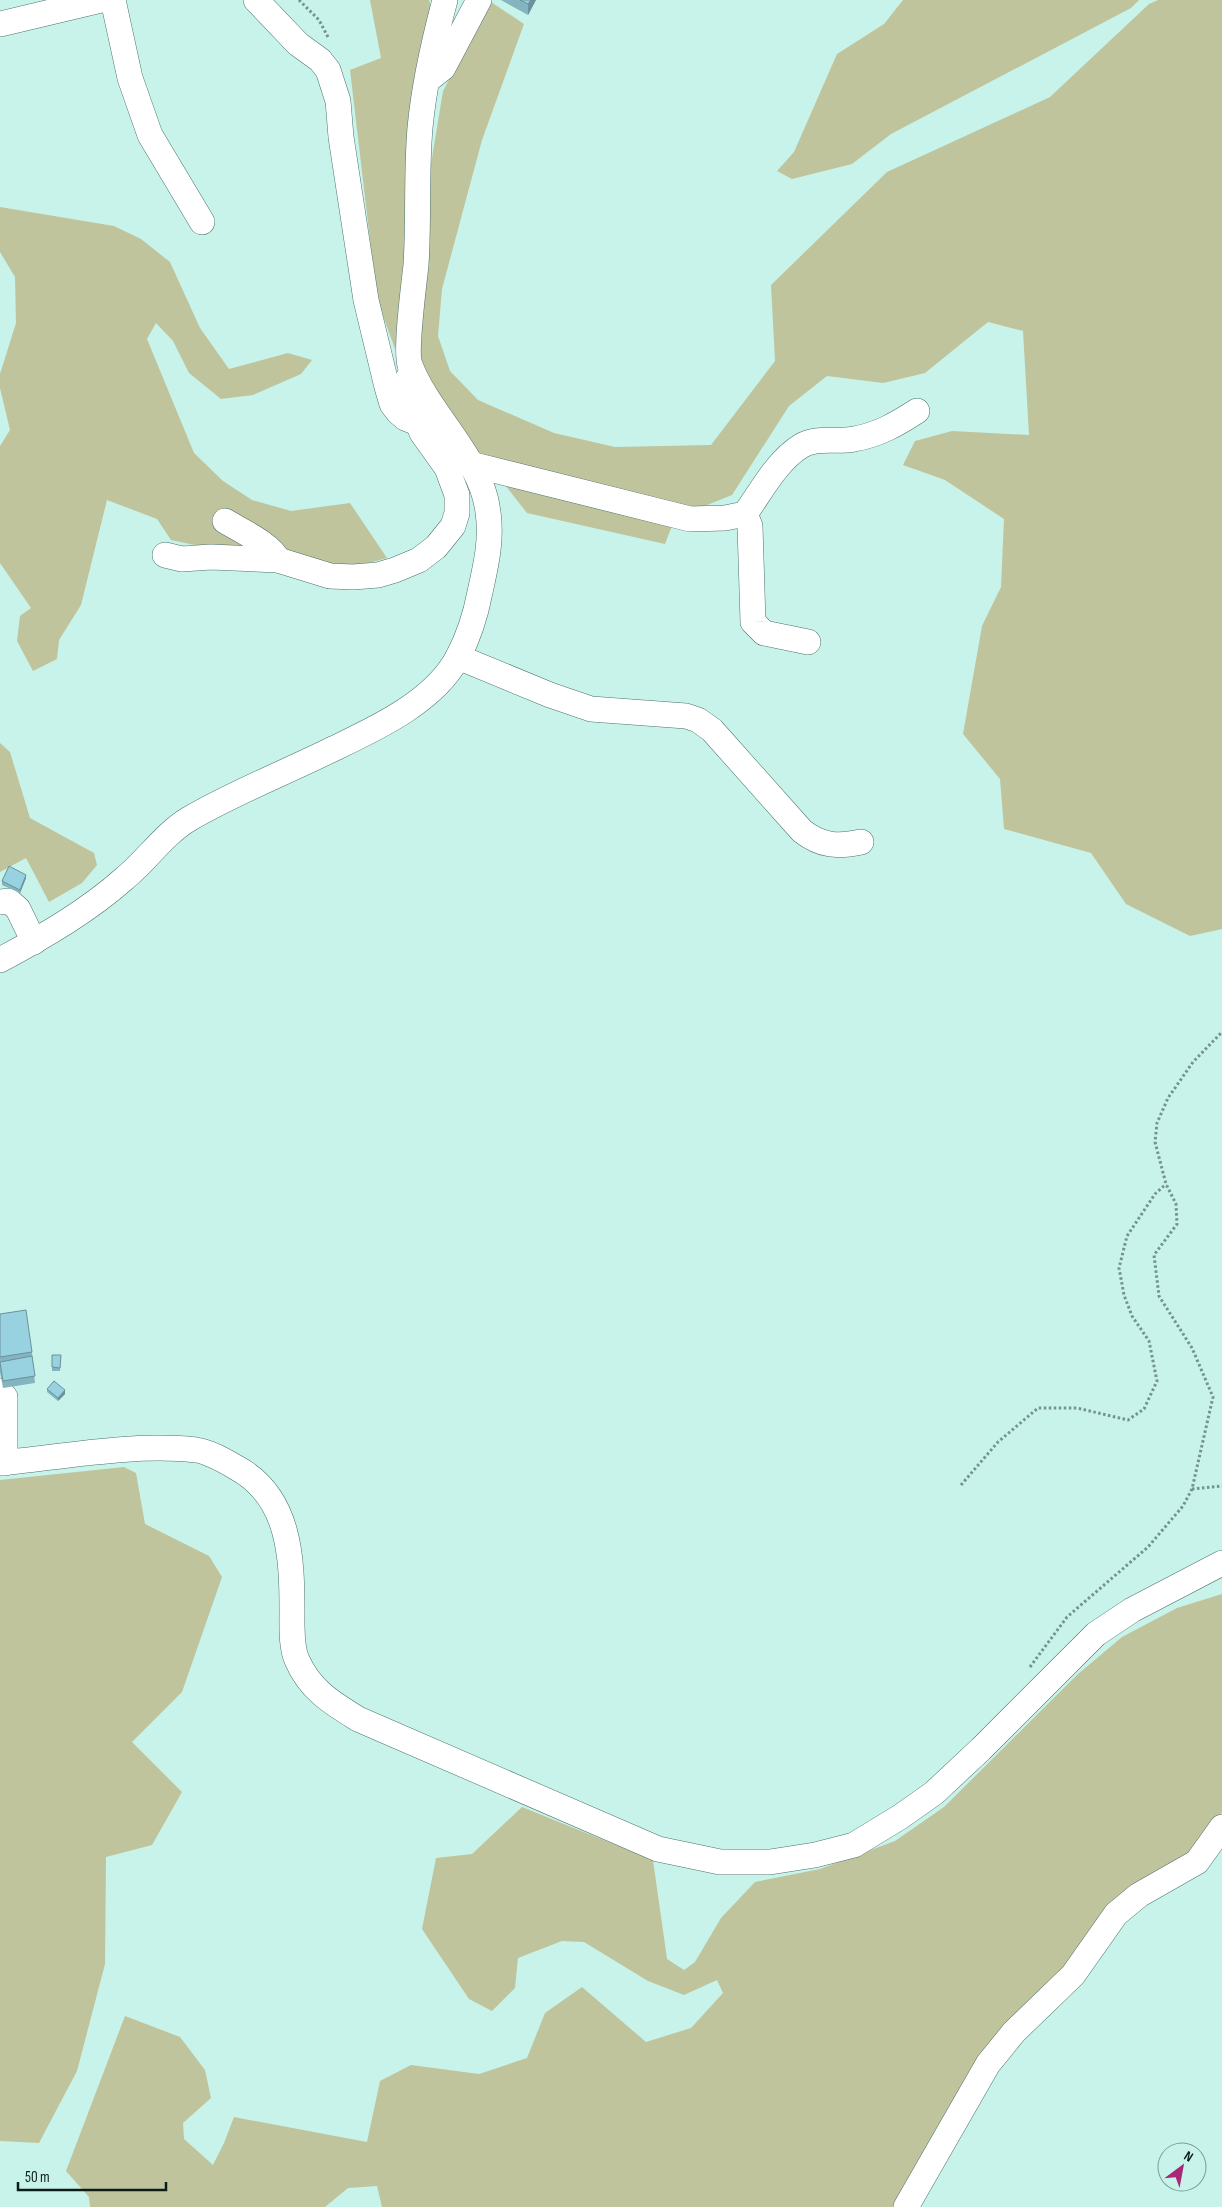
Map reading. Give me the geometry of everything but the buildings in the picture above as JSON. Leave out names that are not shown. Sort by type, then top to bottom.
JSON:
[{"type":"street","points":[[0,24],[101,0]]},
{"type":"street","points":[[113,0],[130,78],[150,136],[202,222]]},
{"type":"street","points":[[256,0],[298,44],[320,60],[328,70],[338,101],[341,137],[366,300],[387,387],[392,404],[398,412],[405,418],[418,423]]},
{"type":"street","points":[[165,555],[182,559],[211,557],[278,560],[330,576],[378,575],[419,560],[436,547],[453,526],[457,514],[457,495],[447,468],[422,433],[408,385],[408,360],[418,241],[420,130],[427,80],[445,0]]},
{"type":"street","points":[[427,80],[443,68],[479,0]]},
{"type":"street","points":[[0,960],[47,934],[125,878],[152,850],[186,821],[388,722],[421,699],[445,676],[458,657],[478,604],[490,535],[488,508],[479,480],[418,382],[408,360]]},
{"type":"street","points":[[470,464],[690,519],[725,518],[746,514],[776,469],[802,445],[817,440],[853,440],[869,436],[882,432],[917,410]]},
{"type":"street","points":[[746,514],[750,526],[753,622],[764,633],[808,642]]},
{"type":"street","points":[[226,521],[266,546],[276,554],[278,560]]},
{"type":"street","points":[[458,657],[550,695],[591,709],[686,716],[698,720],[712,730],[802,831],[814,840],[842,846],[861,842]]},
{"type":"street","points":[[0,902],[8,901],[18,909],[34,942]]},
{"type":"street","points":[[0,1391],[5,1397],[2,1463],[153,1448],[198,1450],[223,1460],[248,1474],[262,1486],[284,1525],[291,1558],[292,1623],[296,1658],[306,1678],[323,1697],[358,1719],[658,1849],[720,1862],[770,1862],[815,1855],[854,1844],[900,1817],[934,1793],[981,1749],[1096,1634],[1140,1606],[1222,1563]]},
{"type":"street","points":[[906,2207],[988,2064],[1014,2032],[1072,1975],[1116,1914],[1139,1895],[1197,1862],[1222,1827]]},
{"type":"path","points":[[1037,1692],[1024,1676],[1067,1617],[1148,1548],[1183,1506],[1192,1489],[1213,1397],[1192,1348],[1159,1296],[1154,1255],[1177,1224],[1176,1204],[1166,1184],[1155,1142],[1157,1124],[1168,1098],[1193,1062],[1222,1032]]},
{"type":"path","points":[[962,1485],[998,1442],[1038,1408],[1077,1408],[1128,1420],[1144,1409],[1157,1381],[1148,1341],[1132,1316],[1124,1295],[1119,1268],[1127,1236],[1155,1194],[1166,1184]]},
{"type":"path","points":[[1192,1489],[1222,1486]]},
{"type":"green space","points":[[370,0],[429,0],[433,13],[410,235],[395,349],[377,299],[350,70],[381,58]]},
{"type":"green space","points":[[903,0],[1139,0],[1131,8],[891,134],[852,164],[792,179],[777,171],[794,152],[837,54],[884,24]]},
{"type":"green space","points":[[1158,0],[1222,0],[1222,929],[1190,936],[1126,904],[1091,853],[1004,829],[1000,779],[963,734],[982,626],[1001,587],[1004,519],[945,480],[903,465],[915,441],[952,431],[1029,435],[1023,331],[988,322],[925,373],[883,383],[827,376],[789,406],[732,495],[675,518],[665,544],[527,513],[491,467],[450,428],[410,361],[429,176],[443,91],[491,2],[524,24],[482,140],[442,289],[438,336],[450,371],[478,400],[554,433],[615,447],[711,445],[775,361],[771,285],[887,172],[1050,97],[1149,4]]},
{"type":"green space","points":[[0,207],[114,226],[141,239],[170,262],[200,328],[229,369],[288,353],[312,360],[301,374],[253,395],[221,399],[189,373],[173,341],[156,323],[147,339],[194,453],[223,481],[252,500],[291,511],[350,503],[387,558],[350,568],[270,561],[171,540],[157,519],[107,500],[81,605],[59,640],[57,659],[33,671],[17,641],[20,616],[31,608],[0,563],[0,446],[10,430],[0,388],[0,374],[16,323],[15,277],[0,252]]},
{"type":"green space","points":[[0,743],[10,752],[30,818],[94,853],[97,865],[82,883],[49,902],[26,858],[0,872]]},
{"type":"green space","points":[[124,1467],[136,1473],[145,1524],[209,1556],[222,1577],[182,1692],[132,1742],[182,1792],[152,1845],[106,1857],[105,1964],[77,2071],[39,2143],[0,2141],[0,1480]]},
{"type":"green space","points":[[1222,1594],[1222,1812],[1191,1858],[1106,1917],[902,2207],[382,2207],[377,2186],[348,2188],[325,2207],[90,2207],[89,2197],[66,2171],[125,2016],[180,2037],[205,2070],[211,2098],[183,2123],[184,2139],[213,2165],[234,2117],[367,2142],[380,2081],[411,2065],[479,2074],[527,2058],[545,2013],[582,1987],[646,2042],[691,2028],[723,1993],[717,1980],[684,1995],[648,1981],[584,1942],[562,1941],[518,1958],[515,1988],[492,2011],[469,1999],[422,1929],[436,1858],[472,1854],[522,1807],[653,1860],[667,1959],[684,1970],[695,1962],[721,1918],[755,1882],[820,1869],[895,1841],[944,1807],[1078,1674],[1122,1637],[1177,1608]]}]
